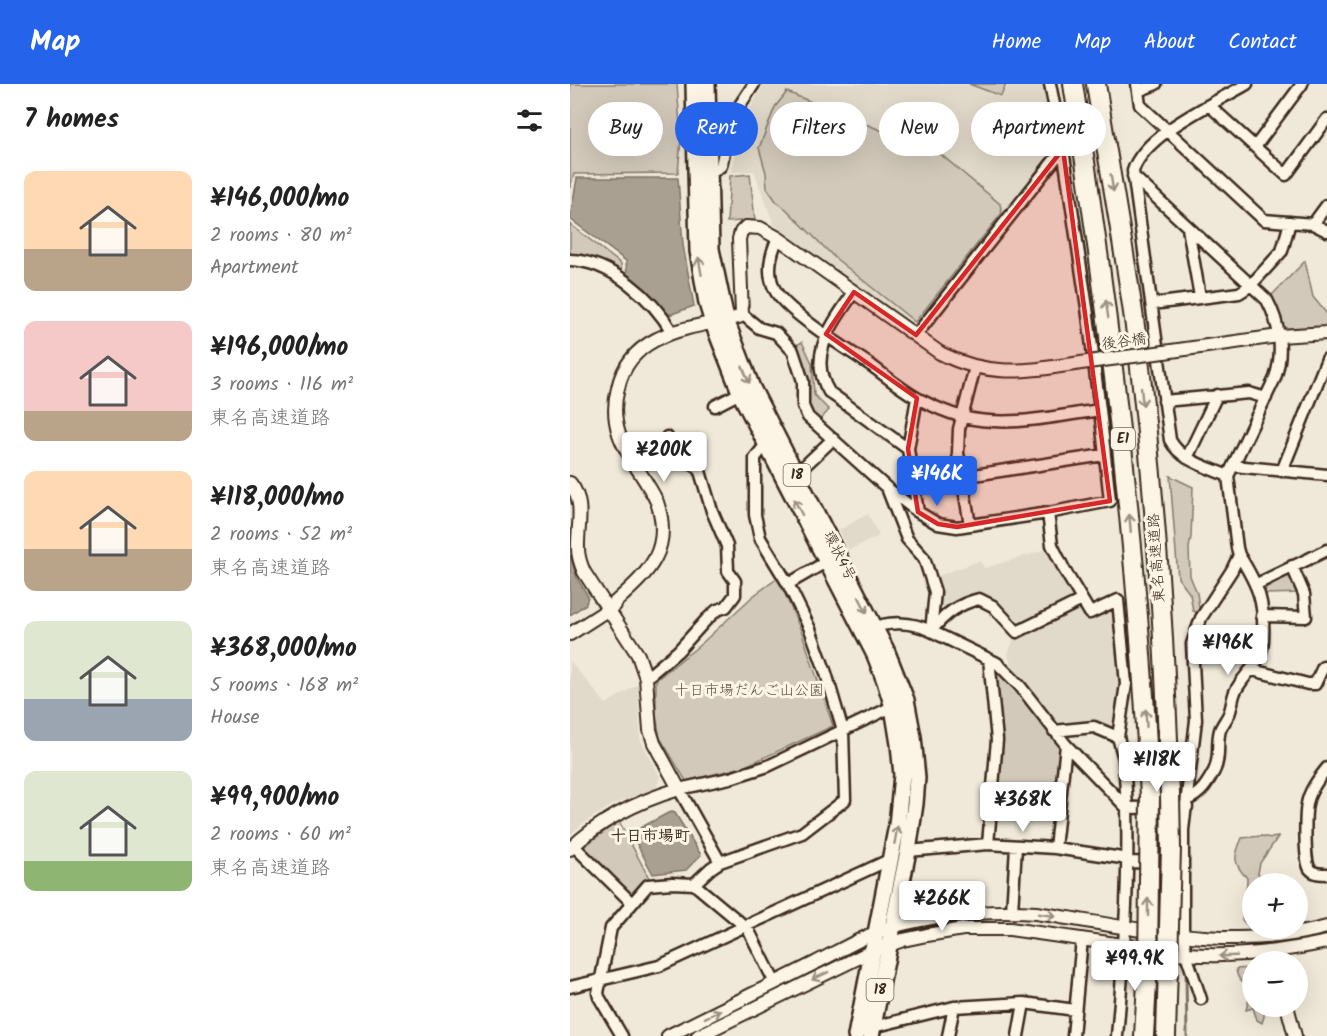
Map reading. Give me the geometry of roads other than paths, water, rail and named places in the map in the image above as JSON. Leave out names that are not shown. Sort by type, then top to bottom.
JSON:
[{"type":"highway","name":"東名高速道路","points":[[1073,84],[1096,225],[1124,453],[1146,717],[1150,797],[1148,965],[1144,1036]]},
{"type":"highway","name":"東名高速道路","points":[[1096,84],[1136,334],[1181,801],[1171,848],[1166,1036]]},
{"type":"main road","name":"環状4号","points":[[694,84],[698,251],[707,303],[719,321],[796,474],[869,630]]},
{"type":"main road","name":"環状4号","points":[[707,84],[711,249],[719,321],[740,393],[826,562],[898,677],[902,775],[897,825],[856,1036]]},
{"type":"main road","name":"環状4号","points":[[872,1031],[908,851],[915,804],[917,778],[913,737],[899,704]]},
{"type":"street","points":[[709,169],[717,169],[721,166],[729,129],[740,105],[754,84]]},
{"type":"street","points":[[1050,84],[1054,102]]},
{"type":"street","points":[[1156,84],[1137,87],[1140,105],[1264,220],[1313,224],[1327,231]]},
{"type":"street","points":[[1247,84],[1167,130],[1146,148],[1135,163],[1133,177],[1170,440],[1174,449],[1187,458],[1231,471],[1282,471],[1327,475]]},
{"type":"street","points":[[1255,147],[1302,84]]},
{"type":"street","points":[[1210,106],[1286,175],[1327,119]]},
{"type":"street","points":[[915,335],[1057,156]]},
{"type":"street","points":[[570,634],[640,590],[660,566],[666,551],[669,523],[664,500],[631,444],[625,429],[623,403],[625,388],[631,374],[647,351],[668,333],[739,317],[742,314],[759,328],[776,333],[793,351],[803,381],[803,406],[808,417],[887,488],[938,524],[957,527],[1110,501],[1087,308],[1064,156]]},
{"type":"street","points":[[1127,808],[1181,801],[1194,797],[1205,787],[1218,762],[1220,731],[1229,714],[1235,693],[1259,659],[1263,643],[1261,598],[1257,584],[1237,548],[1231,471],[1279,368],[1281,349],[1273,311],[1267,300],[1133,177]]},
{"type":"street","points":[[1313,224],[1327,205]]},
{"type":"street","points":[[1152,304],[1239,292],[1250,286],[1282,251],[1290,222]]},
{"type":"street","name":"後谷橋","points":[[742,314],[739,239],[741,232],[746,227],[752,226],[778,238],[940,353],[958,362],[1000,372],[1023,372],[1279,336],[1327,333]]},
{"type":"street","points":[[1188,227],[1200,297]]},
{"type":"street","points":[[778,238],[770,258],[774,288],[791,308],[916,398],[962,417],[993,422],[1014,422],[1100,410]]},
{"type":"street","points":[[570,260],[592,264],[612,273],[642,294],[661,314],[668,333]]},
{"type":"street","points":[[854,292],[826,334],[820,359],[822,378],[829,392],[908,449]]},
{"type":"street","points":[[1282,471],[1327,359]]},
{"type":"street","points":[[970,525],[960,477],[958,453],[959,429],[975,367]]},
{"type":"street","points":[[715,406],[740,393]]},
{"type":"street","points":[[1164,401],[1249,393],[1266,398]]},
{"type":"street","points":[[1187,458],[1217,395]]},
{"type":"street","points":[[916,398],[908,449],[918,512]]},
{"type":"street","points":[[646,678],[678,651],[717,610],[726,607],[735,595],[735,581],[728,571],[727,546],[712,511],[699,468],[683,459],[668,445],[667,437]]},
{"type":"street","points":[[796,474],[833,439]]},
{"type":"street","points":[[694,884],[720,862],[802,832],[845,800],[843,731],[826,673],[810,629],[788,584],[760,538],[755,515],[756,458],[766,444]]},
{"type":"street","points":[[960,477],[1104,455]]},
{"type":"street","points":[[570,483],[578,496],[580,508],[579,560],[584,572],[638,655],[646,678],[650,730],[654,742],[720,862]]},
{"type":"street","points":[[887,488],[907,539],[924,558],[935,592],[931,631]]},
{"type":"street","points":[[1048,513],[1052,545],[1090,613],[1118,600],[1126,684],[1118,737],[1124,759],[1129,862],[1117,1036]]},
{"type":"street","points":[[1257,584],[1327,550]]},
{"type":"street","points":[[1202,999],[1186,954],[1184,935],[1181,801],[1197,720],[1192,644],[1201,618],[1239,555]]},
{"type":"street","points":[[788,584],[826,562]]},
{"type":"street","points":[[1262,616],[1305,617],[1304,594],[1292,566]]},
{"type":"street","points":[[931,631],[945,614],[965,603],[979,599],[993,606],[1017,632],[1082,600]]},
{"type":"street","points":[[869,630],[893,624],[918,625],[997,663],[1020,686],[1066,745],[1127,808]]},
{"type":"street","points":[[988,844],[997,740],[989,659]]},
{"type":"street","points":[[1252,670],[1299,683],[1315,684],[1323,667]]},
{"type":"street","points":[[632,903],[572,847],[599,825],[637,804],[679,789],[730,778],[768,766],[899,704]]},
{"type":"street","points":[[1054,731],[1094,727],[1118,737]]},
{"type":"street","points":[[1055,848],[1066,745]]},
{"type":"street","points":[[1327,768],[1313,789],[1307,804],[1306,843],[1310,870],[1327,874]]},
{"type":"street","points":[[993,795],[1060,801]]},
{"type":"street","points":[[908,851],[988,844],[1055,848],[1122,858],[1129,862],[1183,863]]},
{"type":"street","points":[[1012,911],[1016,847]]},
{"type":"street","points":[[570,987],[659,966],[891,859]]},
{"type":"street","points":[[622,1036],[599,997],[601,980],[611,928],[648,885],[694,884],[748,929],[775,983]]},
{"type":"street","points":[[668,1036],[876,933],[893,927],[965,913],[1012,911],[1036,913],[1126,928],[1245,939],[1280,936],[1327,927]]},
{"type":"street","points":[[699,1036],[872,951],[889,944],[927,935],[986,928],[1032,932],[1186,954],[1242,957]]},
{"type":"street","points":[[1073,1036],[1082,939]]},
{"type":"street","points":[[1290,951],[1327,942]]},
{"type":"street","points":[[872,1031],[954,1007],[1024,1003],[1075,1011]]},
{"type":"street","points":[[1018,1036],[1024,1003]]},
{"type":"street","points":[[948,1036],[954,1007]]},
{"type":"street","points":[[1290,1017],[1295,1036]]},
{"type":"waterway","points":[[1186,975],[1187,1036]]},
{"type":"district","name":"十日市場町","points":[[650,836]]},
{"type":"park label","name":"十日市場だんご山公園","points":[[749,691]]}]
